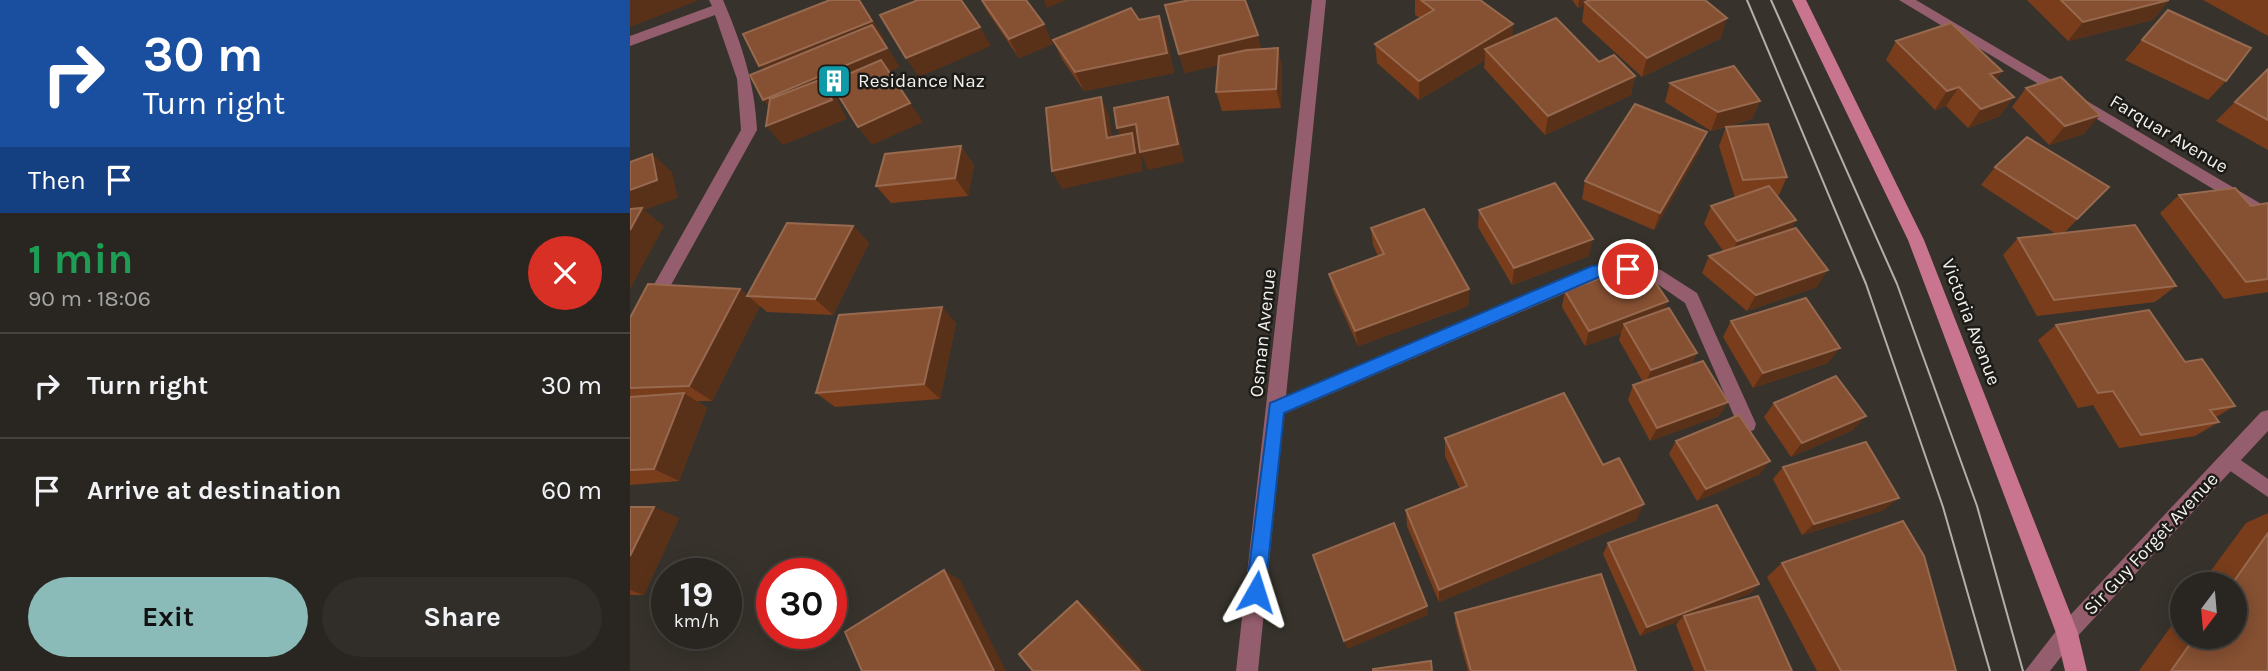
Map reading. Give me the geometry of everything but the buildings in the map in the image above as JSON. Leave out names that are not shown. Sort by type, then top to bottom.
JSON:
[{"type":"main road","name":"Victoria Avenue","points":[[1799,0],[1916,240],[2067,633],[2076,671]]},
{"type":"street","name":"Osman Avenue","points":[[1247,671],[1320,0]]},
{"type":"street","name":"Farquar Avenue","points":[[1906,0],[2268,216]]},
{"type":"street","points":[[630,41],[718,4],[742,45],[749,94],[749,130],[630,343]]},
{"type":"street","points":[[1276,409],[1598,271],[1628,269],[1661,277],[1691,298],[1747,424]]},
{"type":"street","name":"Sir Guy Forget Avenue","points":[[2036,671],[2067,633],[2268,418]]},
{"type":"lane","points":[[2229,460],[2268,489]]},
{"type":"tram line","points":[[1747,0],[1866,284],[1943,507],[1990,671]]},
{"type":"tram line","points":[[1771,0],[1897,284],[1977,506],[2023,671]]},
{"type":"place","name":"Residance Naz","points":[[834,81]]},
{"type":"route","points":[[1256,592],[1276,409],[1598,271],[1628,269]]}]
